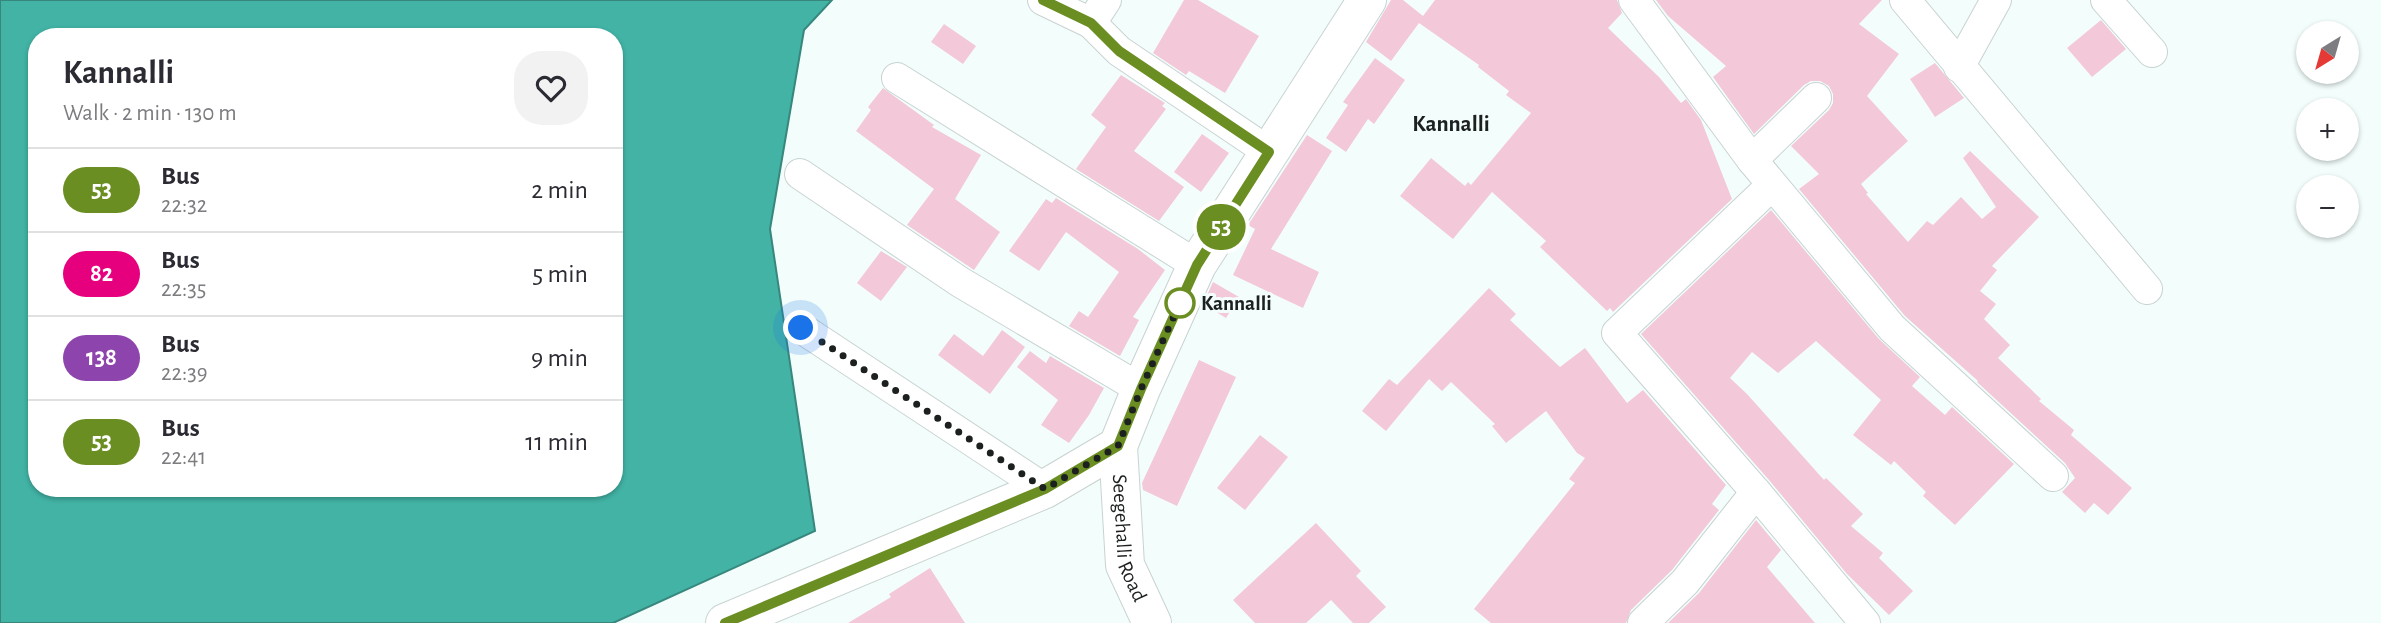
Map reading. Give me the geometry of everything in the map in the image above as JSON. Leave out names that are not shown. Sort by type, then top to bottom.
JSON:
[{"type":"street","points":[[1043,0],[1098,12],[1119,51],[1269,152]]},
{"type":"street","points":[[725,623],[1045,489],[1118,446],[1197,265],[1367,0]]},
{"type":"street","points":[[1634,0],[1752,160],[1892,328],[2053,476]]},
{"type":"street","points":[[1905,0],[2147,289]]},
{"type":"street","points":[[1959,67],[1996,0]]},
{"type":"street","points":[[2106,0],[2152,52]]},
{"type":"street","points":[[897,78],[1197,265]]},
{"type":"street","points":[[1752,160],[1816,98]]},
{"type":"street","points":[[800,174],[960,282],[1141,389]]},
{"type":"street","points":[[1772,185],[1617,333],[1756,492],[1864,623]]},
{"type":"street","points":[[801,328],[1045,489]]},
{"type":"street","name":"Seegehalli Road","points":[[1118,446],[1125,565],[1152,623]]},
{"type":"street","points":[[1643,623],[1685,582],[1756,492]]},
{"type":"shaded area","points":[[0,0],[832,0],[804,30],[770,229],[815,531],[613,623],[0,623]]},
{"type":"building","points":[[1184,0],[1198,0],[1259,36],[1225,93],[1189,71],[1186,75],[1153,53]]},
{"type":"building","points":[[1391,0],[1403,0],[1423,16],[1435,0],[1617,0],[1622,13],[1608,28],[1659,77],[1681,103],[1686,99],[1701,120],[1732,199],[1613,312],[1610,308],[1607,311],[1540,247],[1546,241],[1492,192],[1453,239],[1400,196],[1431,158],[1465,186],[1468,182],[1471,185],[1531,113],[1506,95],[1509,91],[1478,67],[1479,65],[1419,23],[1391,61],[1366,42]]},
{"type":"building","points":[[1656,0],[1882,0],[1859,24],[1899,54],[1867,96],[1908,141],[1861,184],[1868,193],[1866,194],[1908,242],[1927,221],[1933,225],[1961,197],[1982,219],[1996,207],[1963,158],[1970,151],[2039,217],[1992,266],[1997,270],[1980,291],[1996,304],[1984,319],[2010,345],[1998,358],[2041,399],[2039,401],[2074,430],[2071,435],[2132,488],[2108,515],[2094,503],[2085,513],[2062,492],[2075,478],[2065,463],[1905,316],[1799,189],[1819,174],[1791,146],[1829,110],[1833,103],[1833,94],[1829,86],[1820,81],[1811,81],[1804,85],[1754,134],[1713,77],[1726,66],[1668,16]]},
{"type":"building","points":[[2101,20],[2126,49],[2092,77],[2067,48]]},
{"type":"building","points":[[944,24],[976,46],[963,64],[931,42]]},
{"type":"building","points":[[1375,58],[1405,80],[1374,124],[1368,119],[1346,152],[1326,138],[1348,105],[1343,102]]},
{"type":"building","points":[[1935,63],[1964,98],[1935,117],[1910,79]]},
{"type":"building","points":[[1121,75],[1165,103],[1162,106],[1166,109],[1134,151],[1184,187],[1159,221],[1076,169],[1106,127],[1091,115]]},
{"type":"building","points":[[883,88],[934,125],[932,127],[981,155],[955,199],[1000,232],[974,270],[907,225],[934,189],[856,131],[871,110],[868,107]]},
{"type":"building","points":[[1202,134],[1229,153],[1201,192],[1174,172]]},
{"type":"building","points":[[1307,135],[1332,151],[1271,249],[1319,272],[1303,308],[1233,275],[1255,229],[1248,225]]},
{"type":"building","points":[[1056,198],[1138,249],[1165,270],[1133,317],[1139,320],[1120,356],[1069,326],[1079,311],[1088,317],[1119,272],[1066,232],[1039,271],[1009,251],[1046,199],[1052,203]]},
{"type":"building","points":[[1771,210],[1879,339],[1920,377],[1912,386],[1945,415],[1952,407],[2014,464],[1955,525],[1923,496],[1926,492],[1894,461],[1891,465],[1853,435],[1881,400],[1816,341],[1778,373],[1752,352],[1730,378],[1824,480],[1826,478],[1863,514],[1851,526],[1883,553],[1879,558],[1913,591],[1889,615],[1847,574],[1641,334]]},
{"type":"building","points":[[881,251],[907,267],[881,301],[857,283]]},
{"type":"building","points":[[1213,282],[1239,297],[1226,318],[1203,304]]},
{"type":"building","points":[[1489,288],[1516,314],[1510,320],[1560,367],[1585,348],[1627,403],[1643,390],[1726,485],[1712,504],[1719,510],[1672,570],[1631,610],[1626,623],[1491,623],[1474,609],[1575,483],[1569,479],[1585,458],[1577,453],[1546,411],[1506,443],[1492,426],[1495,424],[1451,382],[1442,391],[1429,379],[1386,431],[1362,411],[1389,379],[1397,385]]},
{"type":"building","points":[[1002,330],[1025,347],[990,394],[938,355],[954,334],[983,356]]},
{"type":"building","points":[[1030,351],[1046,363],[1050,356],[1104,388],[1069,443],[1041,425],[1058,400],[1017,367]]},
{"type":"building","points":[[1199,360],[1236,377],[1177,506],[1143,490],[1142,483]]},
{"type":"building","points":[[1260,435],[1288,457],[1245,510],[1217,488]]},
{"type":"building","points":[[1756,520],[1781,550],[1767,567],[1815,623],[1668,623],[1699,593]]},
{"type":"building","points":[[1316,523],[1361,571],[1356,576],[1386,607],[1369,623],[1353,623],[1331,600],[1306,623],[1255,623],[1233,600]]},
{"type":"building","points":[[930,568],[965,623],[848,623],[891,597],[889,594]]},
{"type":"bus line","name":"53","points":[[725,623],[1045,489],[1118,446],[1197,265],[1269,152],[1119,51],[1091,23],[1043,0]]},
{"type":"place","name":"Kannalli","points":[[1180,303]]},
{"type":"district","name":"Kannalli","points":[[1451,123]]},
{"type":"route","points":[[801,328],[1045,489],[1118,446],[1180,303]]}]
